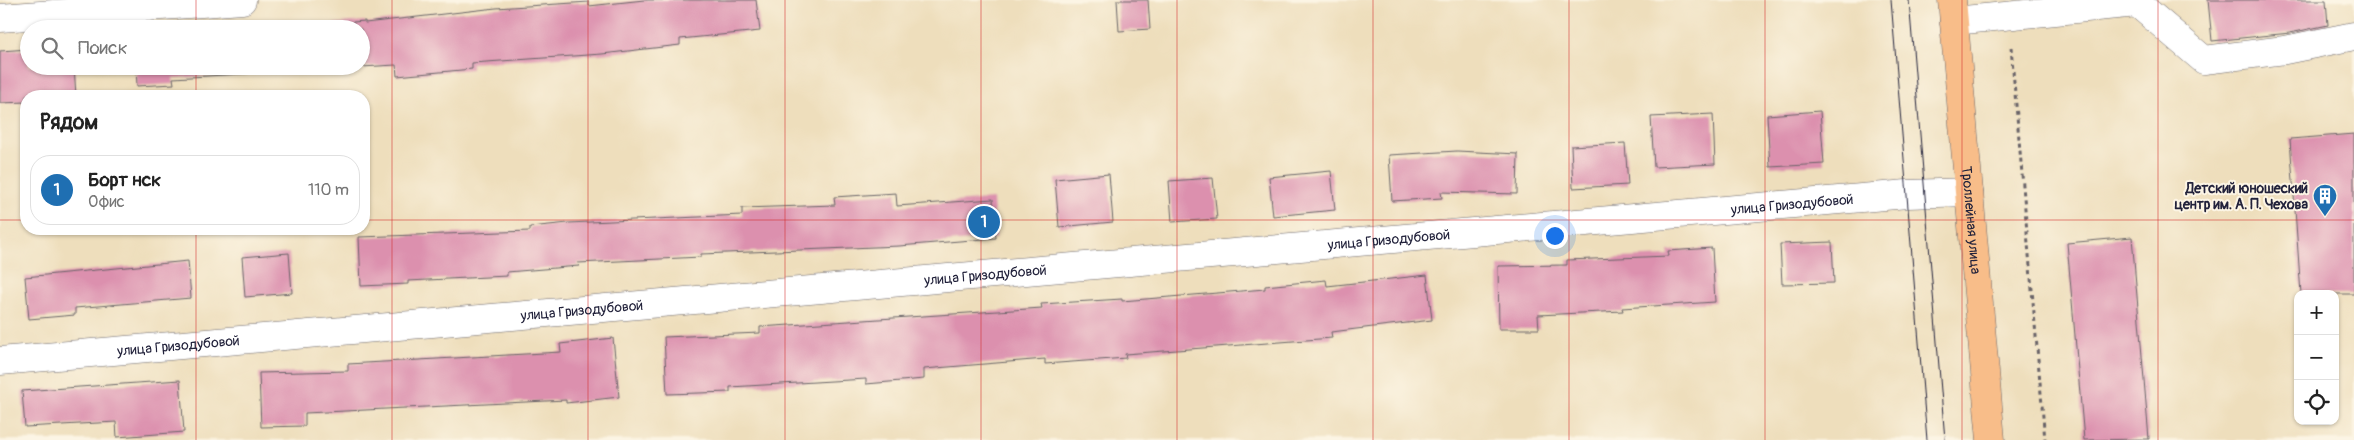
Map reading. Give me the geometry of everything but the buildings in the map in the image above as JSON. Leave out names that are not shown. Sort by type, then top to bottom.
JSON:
[{"type":"main road","name":"Троллейная улица","points":[[1953,11],[1991,440]]},
{"type":"street","points":[[0,18],[242,0]]},
{"type":"street","points":[[1953,11],[2008,15],[2138,2],[2204,60],[2284,50],[2354,36]]},
{"type":"street","name":"улица Гризодубовой","points":[[0,361],[1907,194],[1969,192]]},
{"type":"path","points":[[2008,15],[2045,440]]},
{"type":"tram line","points":[[1891,0],[1927,440]]},
{"type":"tram line","points":[[1909,0],[1945,440]]},
{"type":"place","name":"Детский юношеский центр им. А. П. Чехова","points":[[2325,217]]},
{"type":"place","name":"Борт нск","points":[[984,222]]}]
